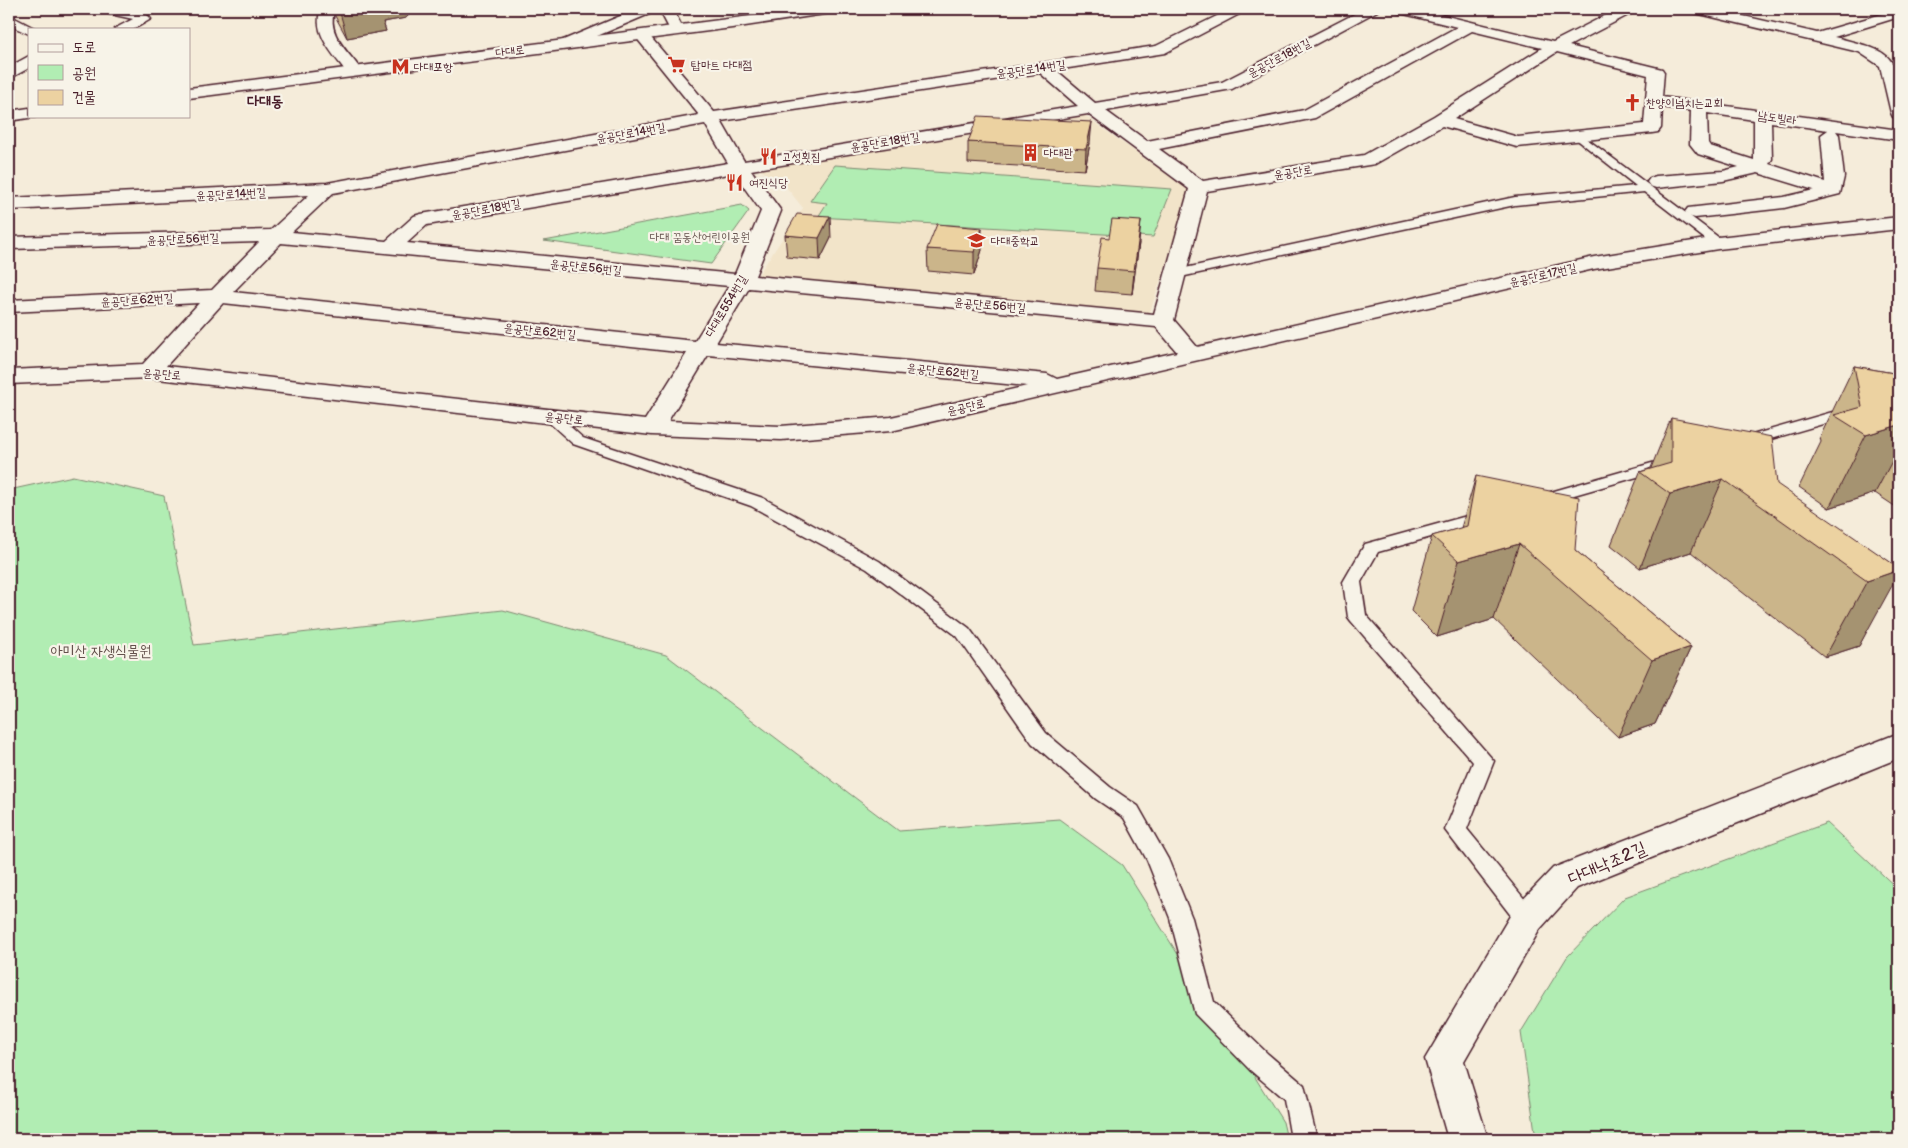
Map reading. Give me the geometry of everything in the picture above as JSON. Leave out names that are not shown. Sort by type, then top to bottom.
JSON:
[{"type":"street","points":[[9,13],[23,9]]},
{"type":"street","points":[[106,9],[137,15],[144,19],[123,28]]},
{"type":"street","points":[[328,9],[325,14],[326,31],[354,71]]},
{"type":"street","points":[[566,44],[649,9]]},
{"type":"street","points":[[666,9],[676,29]]},
{"type":"street","name":"다대로","points":[[190,93],[566,44],[642,36],[676,29],[832,9]]},
{"type":"street","name":"윤공단로14번길","points":[[9,204],[327,189],[710,118],[1160,50],[1242,9]]},
{"type":"street","name":"윤공단로18번길","points":[[390,248],[421,220],[1226,86],[1374,9]]},
{"type":"street","points":[[1401,9],[1656,72],[1652,128],[1517,142],[1440,120]]},
{"type":"street","name":"윤공단로","points":[[1199,187],[1368,160],[1440,120],[1555,47],[1629,9]]},
{"type":"street","points":[[1696,9],[1864,49],[1888,64],[1899,113]]},
{"type":"street","points":[[1820,37],[1899,12]]},
{"type":"street","points":[[9,19],[28,29]]},
{"type":"street","points":[[1144,147],[1310,114],[1470,26]]},
{"type":"street","name":"다대로554번길","points":[[642,36],[710,118],[739,166],[771,211],[742,282],[652,428]]},
{"type":"street","points":[[9,74],[28,62]]},
{"type":"street","points":[[1042,67],[1091,108],[1199,187],[1163,321],[1192,355]]},
{"type":"street","name":"남도빌라","points":[[1654,102],[1899,135]]},
{"type":"street","points":[[1699,108],[1700,144],[1704,150],[1833,190]]},
{"type":"street","points":[[9,116],[28,113]]},
{"type":"street","points":[[1651,185],[1723,176],[1759,167],[1763,159],[1762,116]]},
{"type":"street","points":[[1830,135],[1834,176],[1833,190]]},
{"type":"street","points":[[149,371],[215,296],[274,236],[327,189]]},
{"type":"street","points":[[1695,212],[1822,195],[1833,190]]},
{"type":"street","name":"윤공단로17번길","points":[[1192,355],[1594,264],[1718,244],[1899,224]]},
{"type":"street","name":"윤공단로56번길","points":[[9,244],[274,236],[1163,321]]},
{"type":"street","name":"윤공단로62번길","points":[[9,306],[215,296],[701,348],[1071,384]]},
{"type":"street","name":"윤공단로","points":[[9,377],[149,371],[652,428],[781,434],[891,424],[1192,355]]},
{"type":"street","name":"다대낙조2길","points":[[1468,1139],[1444,1059],[1526,919],[1565,878],[1899,745]]},
{"type":"lane","points":[[1579,136],[1651,185],[1718,244]]},
{"type":"lane","points":[[1176,274],[1515,201],[1651,185]]},
{"type":"lane","points":[[1730,446],[1870,412],[1899,397]]},
{"type":"lane","points":[[551,416],[578,441],[757,502],[874,566],[963,632],[1039,738],[1102,793],[1131,812],[1157,859],[1181,918],[1203,1007],[1259,1062],[1295,1093],[1304,1139]]},
{"type":"lane","points":[[1522,505],[1693,456]]},
{"type":"lane","points":[[1503,511],[1371,548],[1352,582],[1357,617],[1484,761],[1456,830],[1526,919]]},
{"type":"shaded area","name":"다대중학교","points":[[1081,113],[1190,191],[1149,315],[758,275],[803,208],[783,183],[755,167]]},
{"type":"green space","points":[[835,165],[1172,189],[1153,237],[818,217],[827,203],[810,201]]},
{"type":"green space","name":"다대 꿈동산어린이공원","points":[[742,205],[749,211],[711,264],[544,241]]},
{"type":"green space","name":"아미산 자생식물원","points":[[73,476],[164,496],[194,645],[503,610],[666,655],[899,831],[1059,819],[1122,865],[1283,1122],[1287,1139],[9,1139],[9,490]]},
{"type":"green space","points":[[1827,823],[1899,890],[1899,1139],[1536,1139],[1521,1032],[1567,957],[1625,897]]},
{"type":"building","points":[[978,116],[1092,122],[1086,149],[968,142]]},
{"type":"building","points":[[797,214],[830,216],[819,238],[785,235]]},
{"type":"building","points":[[1112,219],[1141,221],[1134,271],[1097,268],[1102,237],[1109,238]]},
{"type":"building","points":[[937,224],[982,228],[974,252],[927,249]]},
{"type":"building","points":[[1854,366],[1899,374],[1899,425],[1866,435],[1834,415],[1862,407]]},
{"type":"building","points":[[1671,418],[1772,437],[1777,484],[1899,568],[1899,570],[1867,581],[1723,479],[1670,494],[1640,472],[1671,463]]},
{"type":"building","points":[[1476,476],[1579,497],[1575,550],[1691,647],[1652,660],[1519,544],[1459,561],[1432,536],[1467,526]]},
{"type":"place","name":"탑마트 다대점","points":[[677,65]]},
{"type":"place","name":"다대포항","points":[[400,67]]},
{"type":"place","name":"찬양이넘치는교회","points":[[1632,103]]},
{"type":"place","name":"다대관","points":[[1030,153]]},
{"type":"place","name":"고성횟집","points":[[768,157]]},
{"type":"place","name":"여진식당","points":[[735,183]]},
{"type":"place","name":"다대중학교","points":[[977,241]]},
{"type":"district","name":"다대동","points":[[265,101]]}]
